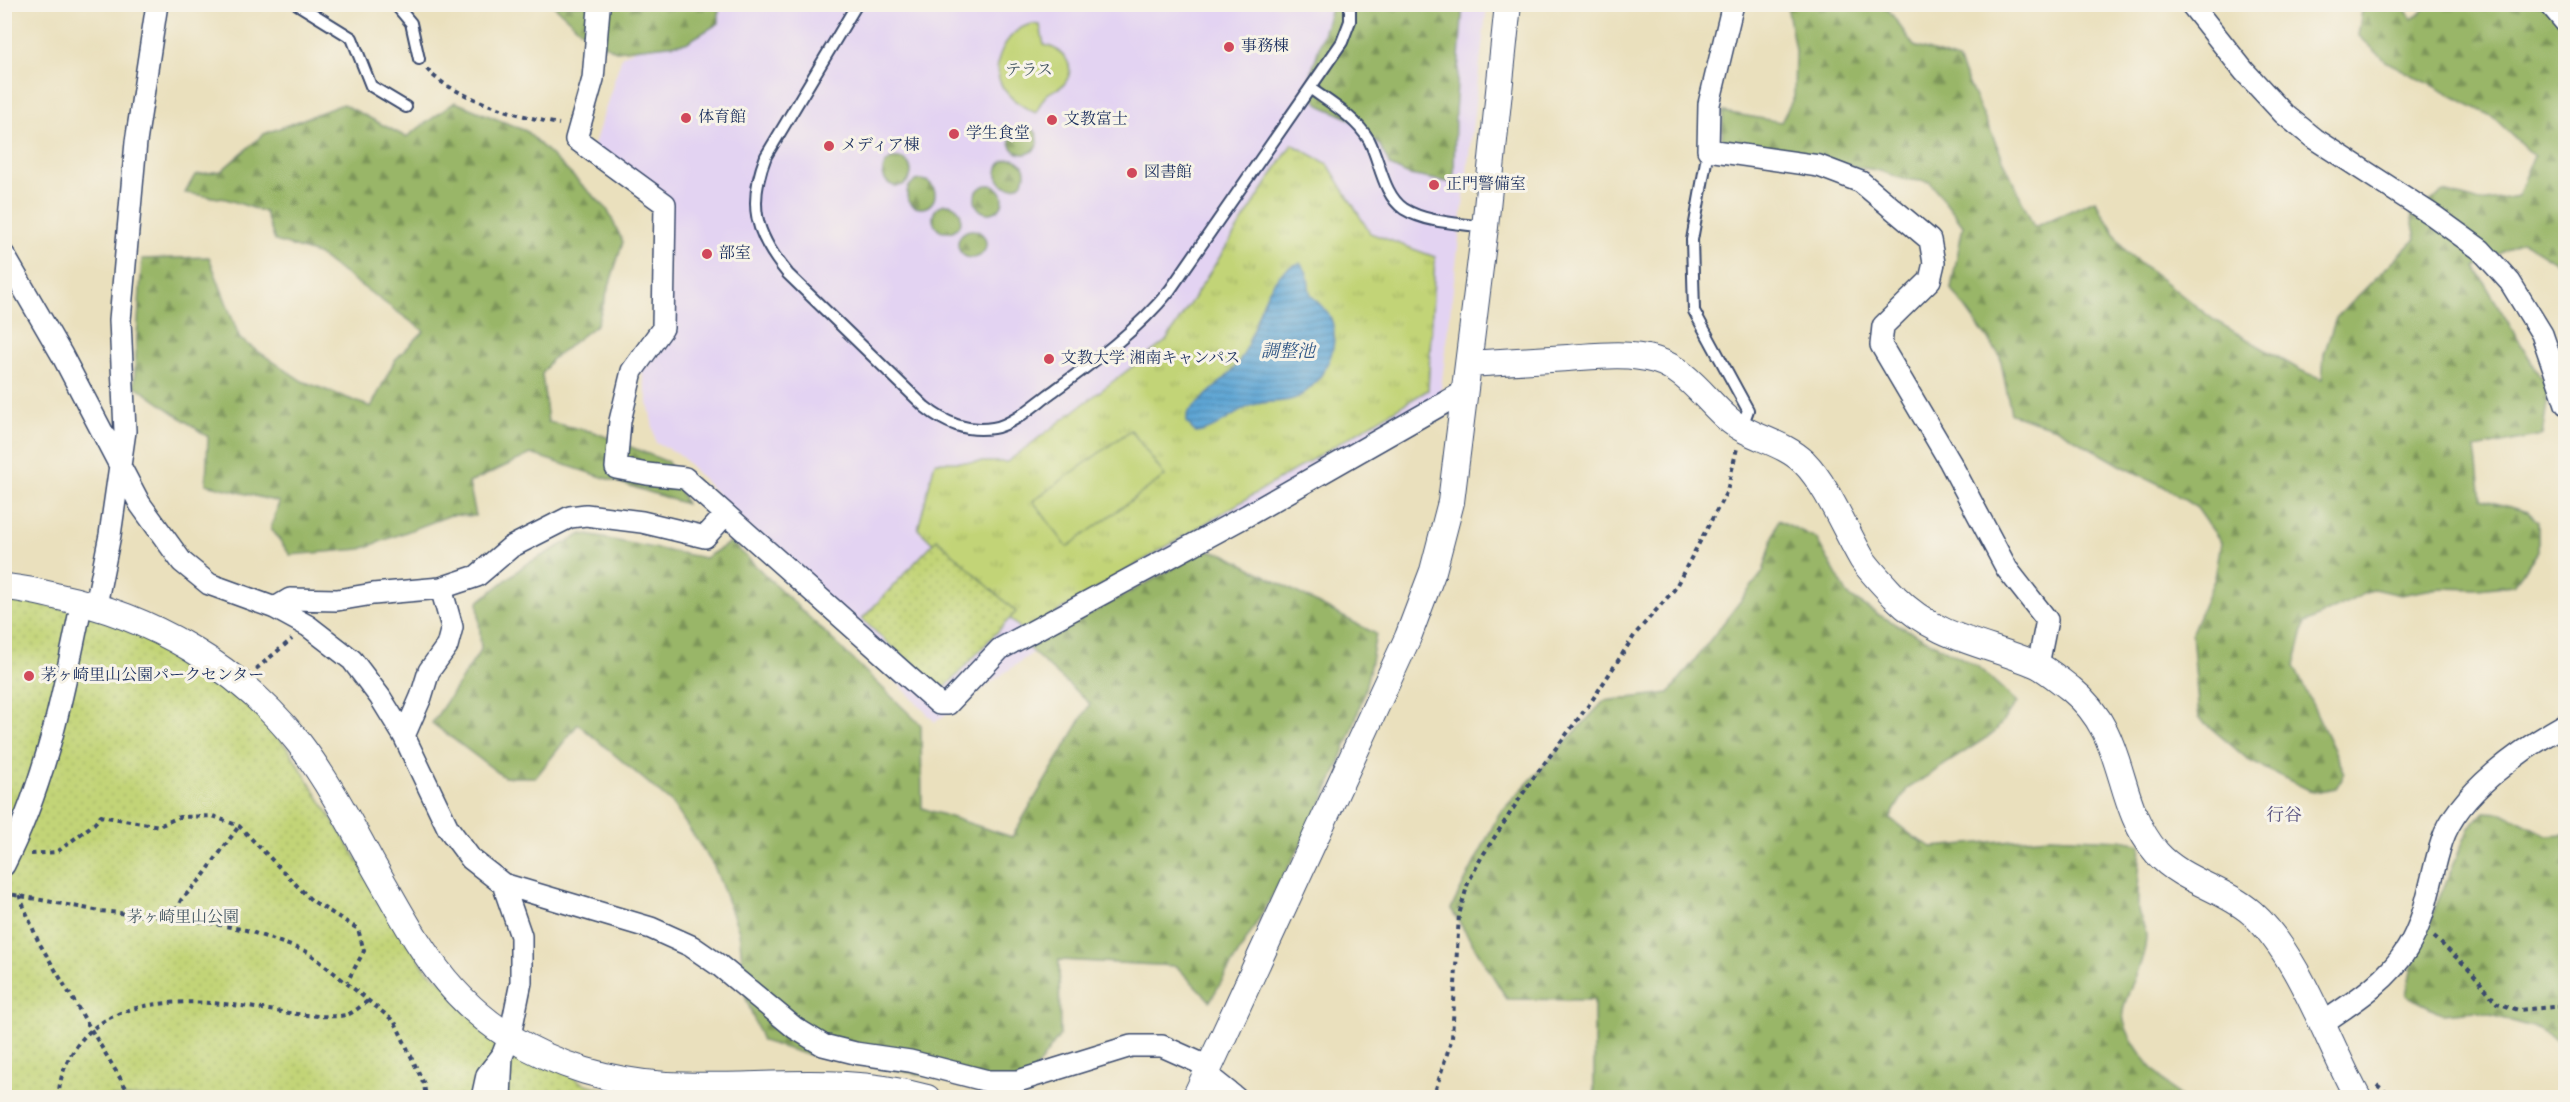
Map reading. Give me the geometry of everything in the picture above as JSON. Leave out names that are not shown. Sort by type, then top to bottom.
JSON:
[{"type":"street","points":[[7,861],[47,758],[64,688],[110,535],[125,431],[120,320],[136,142],[157,4]]},
{"type":"street","points":[[1195,1098],[1210,1080],[1408,637],[1434,571],[1451,502],[1485,227],[1508,4]]},
{"type":"street","points":[[1733,4],[1709,104],[1708,150],[1820,166],[1861,182],[1930,240],[1934,263],[1930,280],[1884,326],[1881,345],[1950,462],[2007,569],[2047,620],[2038,665]]},
{"type":"street","points":[[2190,4],[2244,71],[2284,114],[2315,139],[2434,216],[2481,250],[2510,282],[2542,334],[2565,404]]},
{"type":"street","points":[[2550,4],[2565,23]]},
{"type":"street","points":[[599,8],[592,79],[576,139],[664,204],[663,328],[632,371],[620,421],[616,468],[685,478],[939,704],[948,704],[999,649],[1248,514],[1465,391]]},
{"type":"street","points":[[4,255],[62,355],[140,504],[182,562],[209,584],[275,608],[308,626],[351,660],[380,697],[404,736],[448,828],[471,859],[503,884],[651,928],[691,946],[720,966],[795,1028],[824,1045],[855,1053],[910,1061],[988,1081],[1018,1081],[1131,1046],[1162,1046],[1236,1098]]},
{"type":"street","points":[[1468,364],[1619,355],[1657,361],[1688,379],[1741,429],[1783,447],[1804,462],[1818,482],[1864,563],[1898,600],[1933,626],[1966,642],[2038,665],[2074,691],[2098,718],[2112,744],[2135,821],[2158,854],[2183,873],[2250,911],[2272,934],[2291,961],[2358,1098]]},
{"type":"street","points":[[275,608],[290,599],[337,600],[372,594],[441,588],[477,576],[511,547],[570,517],[586,515],[642,522],[705,537],[725,515]]},
{"type":"street","points":[[4,586],[89,603],[130,617],[178,639],[240,683],[262,702],[298,742],[327,783],[424,954],[506,1046],[543,1054],[579,1069],[623,1080],[667,1085],[838,1083],[879,1086],[927,1098]]},
{"type":"street","points":[[404,736],[421,697],[429,671],[447,646],[450,637],[452,627],[441,588]]},
{"type":"street","points":[[2321,1024],[2365,994],[2387,974],[2406,951],[2420,925],[2443,838],[2464,802],[2515,757],[2565,724]]},
{"type":"street","points":[[500,1098],[506,1046],[521,982],[521,936],[503,884]]},
{"type":"street","points":[[482,1098],[487,1075],[506,1046]]},
{"type":"lane","points":[[297,4],[352,38],[371,86],[406,107]]},
{"type":"lane","points":[[395,4],[411,23],[420,59]]},
{"type":"lane","points":[[857,4],[766,156],[758,178],[754,203],[759,229],[770,253],[788,274],[941,420],[963,428],[995,428],[1023,413],[1112,348],[1152,312],[1170,290],[1342,42],[1350,21],[1350,4]]},
{"type":"lane","points":[[1311,88],[1355,121],[1369,141],[1390,193],[1402,207],[1420,217],[1485,227]]},
{"type":"lane","points":[[1708,150],[1692,240],[1694,311],[1748,410],[1741,429]]},
{"type":"path","points":[[420,59],[433,77],[448,88],[540,120],[578,127]]},
{"type":"path","points":[[1433,1098],[1452,1038],[1459,915],[1468,883],[1481,858],[1531,781],[1591,702],[1636,633],[1674,590],[1727,491],[1741,429]]},
{"type":"path","points":[[240,683],[308,626]]},
{"type":"path","points":[[7,861],[57,852],[94,825],[101,816],[159,826],[179,817],[213,816],[239,826],[311,900],[358,929],[364,951],[347,982]]},
{"type":"path","points":[[172,919],[181,900],[201,879],[239,826]]},
{"type":"path","points":[[4,893],[100,911],[205,922],[246,930],[308,952],[395,1022],[424,1084],[426,1098]]},
{"type":"path","points":[[19,895],[38,941],[132,1098]]},
{"type":"path","points":[[2420,925],[2469,969],[2497,1003],[2518,1010],[2565,1006]]},
{"type":"path","points":[[59,1098],[58,1083],[77,1044],[91,1029],[111,1016],[156,1004],[229,1004],[298,1015],[347,1015],[369,1000]]},
{"type":"shaded area","name":"文教大学 湘南キャンパス","points":[[724,5],[1487,5],[1440,397],[1125,588],[935,722],[678,453],[656,443],[642,371],[666,347],[670,312],[667,205],[591,154],[622,56]]},
{"type":"green space","points":[[553,5],[719,5],[719,23],[686,43],[616,51],[587,36]]},
{"type":"green space","points":[[1332,5],[1463,5],[1455,112],[1454,183],[1409,175],[1390,166],[1380,146],[1348,118],[1321,106],[1306,90]]},
{"type":"green space","points":[[1787,5],[1885,5],[1914,46],[1958,60],[2034,227],[2095,200],[2126,252],[2214,320],[2300,370],[2322,379],[2324,354],[2336,318],[2416,238],[2411,214],[2444,192],[2481,202],[2518,196],[2534,156],[2493,117],[2387,62],[2358,35],[2363,5],[2402,5],[2412,19],[2430,5],[2565,5],[2565,268],[2522,241],[2475,267],[2549,391],[2542,435],[2475,448],[2481,499],[2528,512],[2538,522],[2538,552],[2513,585],[2478,589],[2438,588],[2400,595],[2374,589],[2305,623],[2294,666],[2345,773],[2336,788],[2313,792],[2250,761],[2199,718],[2192,632],[2215,578],[2221,542],[2197,508],[2163,486],[2122,466],[2056,428],[2011,414],[2000,356],[1951,288],[1963,226],[1930,182],[1903,179],[1880,171],[1722,142],[1723,112],[1781,122],[1794,97],[1795,50]]},
{"type":"green space","name":"テラス","points":[[1032,24],[1040,25],[1044,45],[1062,54],[1070,70],[1062,87],[1047,94],[1036,113],[1019,104],[1009,95],[1001,85],[998,70],[998,61],[1010,37]]},
{"type":"green space","points":[[455,102],[526,131],[607,209],[623,242],[597,324],[551,360],[542,374],[548,422],[594,432],[668,462],[686,504],[531,454],[469,483],[476,516],[451,515],[361,549],[290,555],[271,528],[279,502],[206,484],[208,437],[134,385],[142,259],[209,257],[240,339],[302,381],[371,407],[395,360],[424,331],[317,254],[275,241],[265,212],[226,199],[185,193],[195,175],[221,171],[264,134],[343,104],[406,137]]},
{"type":"green space","points":[[1024,126],[1034,130],[1038,140],[1034,150],[1024,154],[1014,150],[1010,140],[1014,130]]},
{"type":"green space","points":[[1292,144],[1328,164],[1370,233],[1435,257],[1428,390],[1024,632],[918,529],[935,462],[1007,462],[1166,341]]},
{"type":"green space","points":[[897,158],[907,162],[911,172],[907,182],[897,186],[887,182],[883,172],[887,162]]},
{"type":"green space","points":[[1011,159],[1021,163],[1025,173],[1021,183],[1011,187],[1001,183],[997,173],[1001,163]]},
{"type":"green space","points":[[921,180],[931,184],[935,194],[931,204],[921,208],[911,204],[907,194],[911,184]]},
{"type":"green space","points":[[989,185],[999,189],[1003,199],[999,209],[989,213],[979,209],[975,199],[979,189]]},
{"type":"green space","points":[[947,204],[957,208],[961,218],[957,228],[947,232],[937,228],[933,218],[937,208]]},
{"type":"green space","points":[[972,230],[982,234],[986,244],[982,254],[972,258],[962,254],[958,244],[962,234]]},
{"type":"green space","points":[[1131,430],[1165,476],[1067,547],[1033,501]]},
{"type":"green space","points":[[1778,520],[1816,538],[1848,595],[1877,614],[1977,666],[2017,702],[1994,733],[1907,789],[1890,818],[1915,838],[1932,847],[2049,837],[2121,840],[2141,844],[2138,909],[2146,935],[2141,962],[2124,1006],[2123,1017],[2133,1043],[2142,1056],[2180,1097],[1594,1097],[1594,1000],[1507,999],[1451,909],[1499,814],[1604,701],[1669,693],[1763,572]]},
{"type":"green space","points":[[582,534],[705,558],[731,542],[921,725],[922,808],[1012,837],[1090,704],[1028,648],[1207,550],[1224,554],[1376,634],[1363,696],[1334,776],[1296,853],[1210,1001],[1176,966],[1059,960],[1060,1035],[1019,1092],[801,1053],[762,1041],[746,998],[739,931],[714,866],[672,803],[578,724],[536,777],[504,777],[432,723],[481,650],[478,602],[525,565]]},
{"type":"green space","points":[[937,539],[1016,612],[941,692],[862,619]]},
{"type":"green space","name":"茅ヶ崎里山公園","points":[[4,596],[122,622],[185,655],[251,708],[289,750],[426,970],[582,1083],[614,1092],[675,1097],[5,1097]]},
{"type":"green space","points":[[2484,812],[2503,813],[2546,835],[2565,834],[2565,1045],[2533,1027],[2476,1011],[2443,1014],[2406,995],[2413,960],[2469,828]]},
{"type":"water","name":"調整池","points":[[1300,263],[1307,274],[1311,295],[1328,313],[1333,324],[1333,348],[1323,371],[1316,382],[1298,397],[1253,405],[1211,429],[1195,433],[1187,422],[1187,414],[1239,362],[1270,288],[1288,268]]},
{"type":"place","name":"事務棟","points":[[1229,47]]},
{"type":"place","name":"体育館","points":[[686,118]]},
{"type":"place","name":"文教富士","points":[[1052,120]]},
{"type":"place","name":"学生食堂","points":[[954,134]]},
{"type":"place","name":"メディア棟","points":[[829,146]]},
{"type":"place","name":"図書館","points":[[1132,173]]},
{"type":"place","name":"正門警備室","points":[[1434,185]]},
{"type":"place","name":"部室","points":[[707,254]]},
{"type":"place","name":"文教大学 湘南キャンパス","points":[[1049,359]]},
{"type":"place","name":"茅ヶ崎里山公園パークセンター","points":[[29,676]]},
{"type":"district","name":"行谷","points":[[2284,816]]}]
